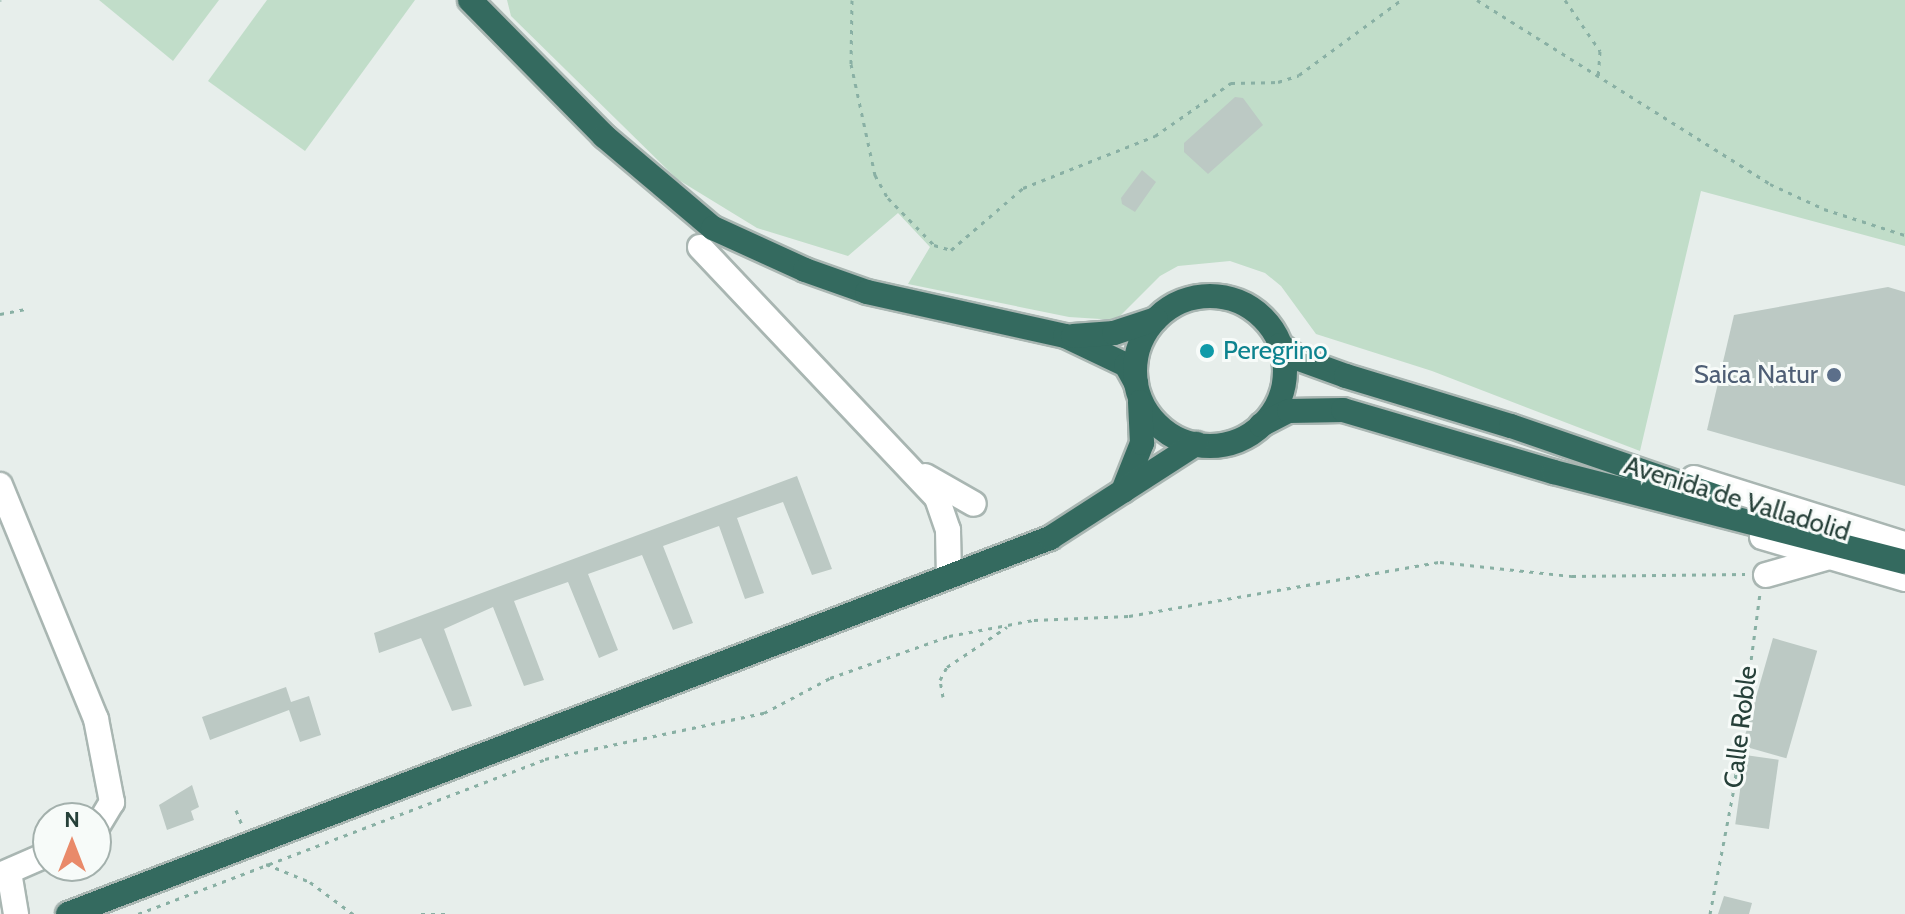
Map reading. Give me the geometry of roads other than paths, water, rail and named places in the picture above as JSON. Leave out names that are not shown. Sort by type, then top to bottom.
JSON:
[{"type":"highway","points":[[470,0],[604,136],[713,228],[783,261],[867,292],[1065,336],[1126,365],[1138,391],[1165,431],[1196,444],[1225,444],[1289,411],[1343,410],[1554,472],[1873,553]]},
{"type":"highway","points":[[1065,336],[1114,333],[1156,319],[1191,298],[1223,297],[1259,315],[1280,345],[1299,359],[1601,455],[1873,553]]},
{"type":"highway","points":[[1123,491],[1142,443],[1138,347],[1156,319]]},
{"type":"highway","points":[[1261,425],[1282,388],[1280,345]]},
{"type":"highway","points":[[68,914],[1050,538],[1196,444]]},
{"type":"highway","name":"Avenida de Valladolid","points":[[1873,553],[1905,562]]},
{"type":"street","points":[[700,247],[912,469],[944,510],[949,576]]},
{"type":"street","name":"Avenida de Valladolid","points":[[1601,455],[1691,477],[1905,544]]},
{"type":"street","points":[[912,469],[974,504]]},
{"type":"street","name":"Avenida de Valladolid","points":[[1554,472],[1905,579]]},
{"type":"street","points":[[0,485],[96,719],[112,802]]},
{"type":"street","points":[[1776,541],[1766,575],[1830,557]]},
{"type":"street","points":[[16,914],[4,873],[32,861]]},
{"type":"place","name":"Peregrino","points":[[1207,351]]},
{"type":"place","name":"Saica Natur","points":[[1834,375]]}]
